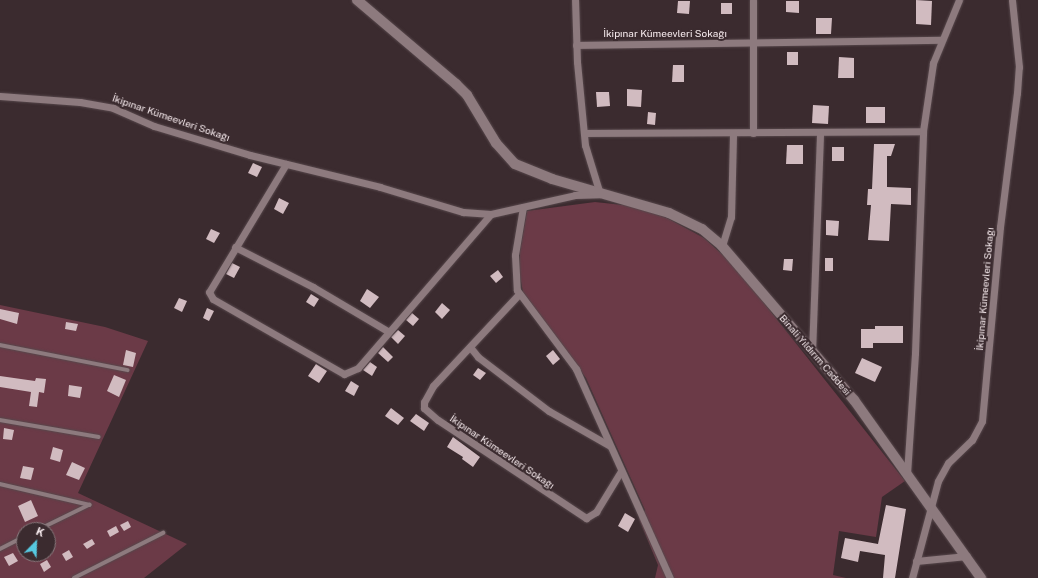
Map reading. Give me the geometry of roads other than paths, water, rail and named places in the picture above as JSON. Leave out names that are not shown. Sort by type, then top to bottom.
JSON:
[{"type":"street","name":"Binali Yıldırım Caddesi","points":[[357,0],[467,95],[496,143],[515,164],[600,194],[669,213],[702,229],[722,246],[858,406],[930,508],[967,556],[981,578]]},
{"type":"street","points":[[575,0],[576,45],[585,145],[600,194]]},
{"type":"street","points":[[753,0],[753,133]]},
{"type":"street","points":[[907,474],[915,353],[917,242],[923,131],[929,81],[940,40],[959,0]]},
{"type":"street","name":"İkipınar Kümeevleri Sokağı","points":[[912,578],[938,481],[948,463],[972,440],[979,430],[983,414],[1000,227],[1019,67],[1012,0]]},
{"type":"street","name":"İkipınar Kümeevleri Sokağı","points":[[576,45],[754,44],[940,40]]},
{"type":"street","name":"İkipınar Kümeevleri Sokağı","points":[[0,96],[80,102],[113,108],[154,126],[286,164],[380,187],[463,212],[491,214],[575,195],[600,194]]},
{"type":"street","points":[[584,133],[923,131]]},
{"type":"street","points":[[812,353],[820,132]]},
{"type":"street","points":[[722,246],[731,217],[733,133]]},
{"type":"street","points":[[286,164],[211,288],[210,296],[344,374],[354,372],[491,214]]},
{"type":"street","points":[[523,207],[514,267],[519,294],[576,369],[670,578]]},
{"type":"street","points":[[235,247],[313,287],[389,332]]},
{"type":"street","name":"İkipınar Kümeevleri Sokağı","points":[[519,294],[433,386],[424,402],[427,412],[586,518],[596,512],[621,471]]},
{"type":"street","points":[[470,347],[478,357],[549,410],[610,446]]},
{"type":"street","points":[[916,562],[967,556]]},
{"type":"lane","points":[[0,346],[128,370]]},
{"type":"lane","points":[[0,420],[100,437]]},
{"type":"lane","points":[[0,484],[90,505],[55,522]]},
{"type":"lane","points":[[74,578],[162,533]]},
{"type":"lane","points":[[0,549],[16,542]]}]
